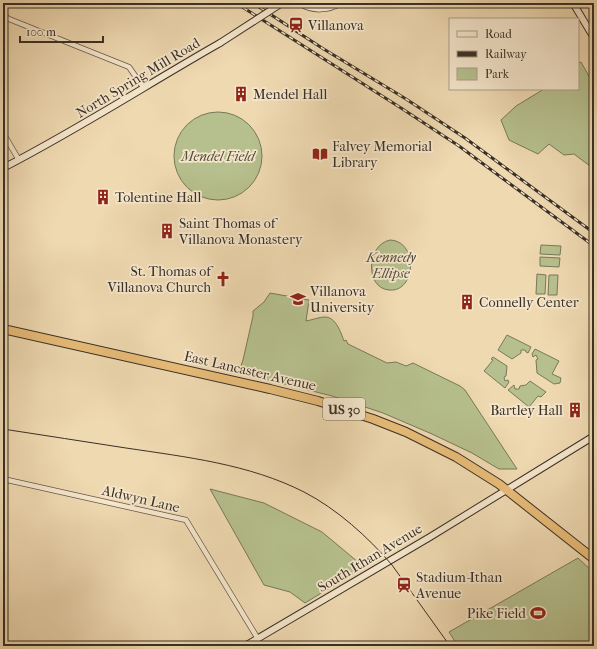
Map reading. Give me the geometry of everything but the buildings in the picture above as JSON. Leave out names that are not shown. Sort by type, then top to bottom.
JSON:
[{"type":"highway","name":"East Lancaster Avenue","points":[[3,329],[256,386],[333,405],[406,432],[456,457],[507,489],[594,559]]},
{"type":"street","name":"North Spring Mill Road","points":[[3,168],[99,115],[220,43],[282,3]]},
{"type":"street","points":[[299,3],[312,9],[319,10],[334,8],[341,3]]},
{"type":"street","points":[[573,3],[594,38]]},
{"type":"street","points":[[3,15],[9,19],[129,67],[143,88]]},
{"type":"street","points":[[3,133],[19,160]]},
{"type":"street","name":"South Ithan Avenue","points":[[245,646],[594,436]]},
{"type":"street","name":"Aldwyn Lane","points":[[3,479],[186,520],[258,639]]},
{"type":"green space","points":[[581,62],[594,85],[594,169],[574,154],[564,155],[549,144],[538,154],[509,140],[501,120],[516,106],[542,90],[579,90],[579,63]]},
{"type":"green space","name":"Mendel Field","points":[[218,112],[235,115],[243,119],[255,131],[259,139],[262,156],[259,173],[255,181],[243,193],[235,197],[218,200],[201,197],[193,193],[181,181],[177,173],[174,156],[177,139],[181,131],[193,119],[201,115]]},
{"type":"green space","name":"Kennedy Ellipse","points":[[390,240],[399,243],[406,249],[410,257],[410,266],[409,276],[405,284],[398,289],[389,290],[381,287],[376,282],[372,275],[372,266],[373,257],[376,250],[382,244]]},
{"type":"green space","points":[[541,245],[561,246],[560,255],[540,254]]},
{"type":"green space","points":[[540,257],[560,258],[559,267],[540,266]]},
{"type":"green space","points":[[537,274],[546,275],[545,294],[536,294]]},
{"type":"green space","points":[[549,275],[558,275],[557,295],[548,295]]},
{"type":"green space","points":[[270,293],[309,300],[306,321],[323,317],[329,318],[335,322],[344,341],[346,340],[348,344],[387,363],[396,362],[406,366],[413,363],[460,386],[465,390],[517,469],[499,469],[472,453],[383,413],[332,396],[253,376],[241,366],[253,311],[264,302]]},
{"type":"green space","points":[[507,335],[531,347],[528,353],[525,350],[521,350],[521,353],[512,359],[498,350]]},
{"type":"green space","points":[[535,349],[559,361],[552,374],[561,378],[560,383],[554,384],[537,373],[536,360],[538,359],[536,355],[533,357],[532,354]]},
{"type":"green space","points":[[493,357],[507,366],[506,376],[504,377],[505,381],[508,380],[509,382],[505,388],[484,371],[493,360],[491,359]]},
{"type":"green space","points":[[530,381],[546,392],[541,397],[538,396],[529,407],[508,390],[514,385],[515,389],[519,389],[520,386],[526,385]]},
{"type":"green space","points":[[210,489],[264,503],[322,532],[364,567],[305,603],[290,592],[264,585]]},
{"type":"green space","name":"Pike Field","points":[[578,558],[594,573],[594,646],[458,646],[449,632]]},
{"type":"tram line","points":[[3,429],[194,458],[239,468],[283,482],[304,492],[340,515],[383,555],[392,565],[450,646]]},
{"type":"railway","points":[[236,3],[459,146],[594,246]]},
{"type":"railway","points":[[253,3],[322,48],[406,99],[465,138],[594,233]]},
{"type":"place","name":"Villanova","points":[[296,25]]},
{"type":"place","name":"Mendel Hall","points":[[241,94]]},
{"type":"place","name":"Falvey Memorial Library","points":[[320,154]]},
{"type":"place","name":"Tolentine Hall","points":[[103,197]]},
{"type":"place","name":"Saint Thomas of Villanova Monastery","points":[[167,231]]},
{"type":"place","name":"St. Thomas of Villanova Church","points":[[223,279]]},
{"type":"place","name":"Villanova University","points":[[298,299]]},
{"type":"place","name":"Connelly Center","points":[[467,302]]},
{"type":"place","name":"Bartley Hall","points":[[575,410]]},
{"type":"place","name":"Stadium-Ithan Avenue","points":[[404,585]]},
{"type":"place","name":"Pike Field","points":[[538,613]]}]
